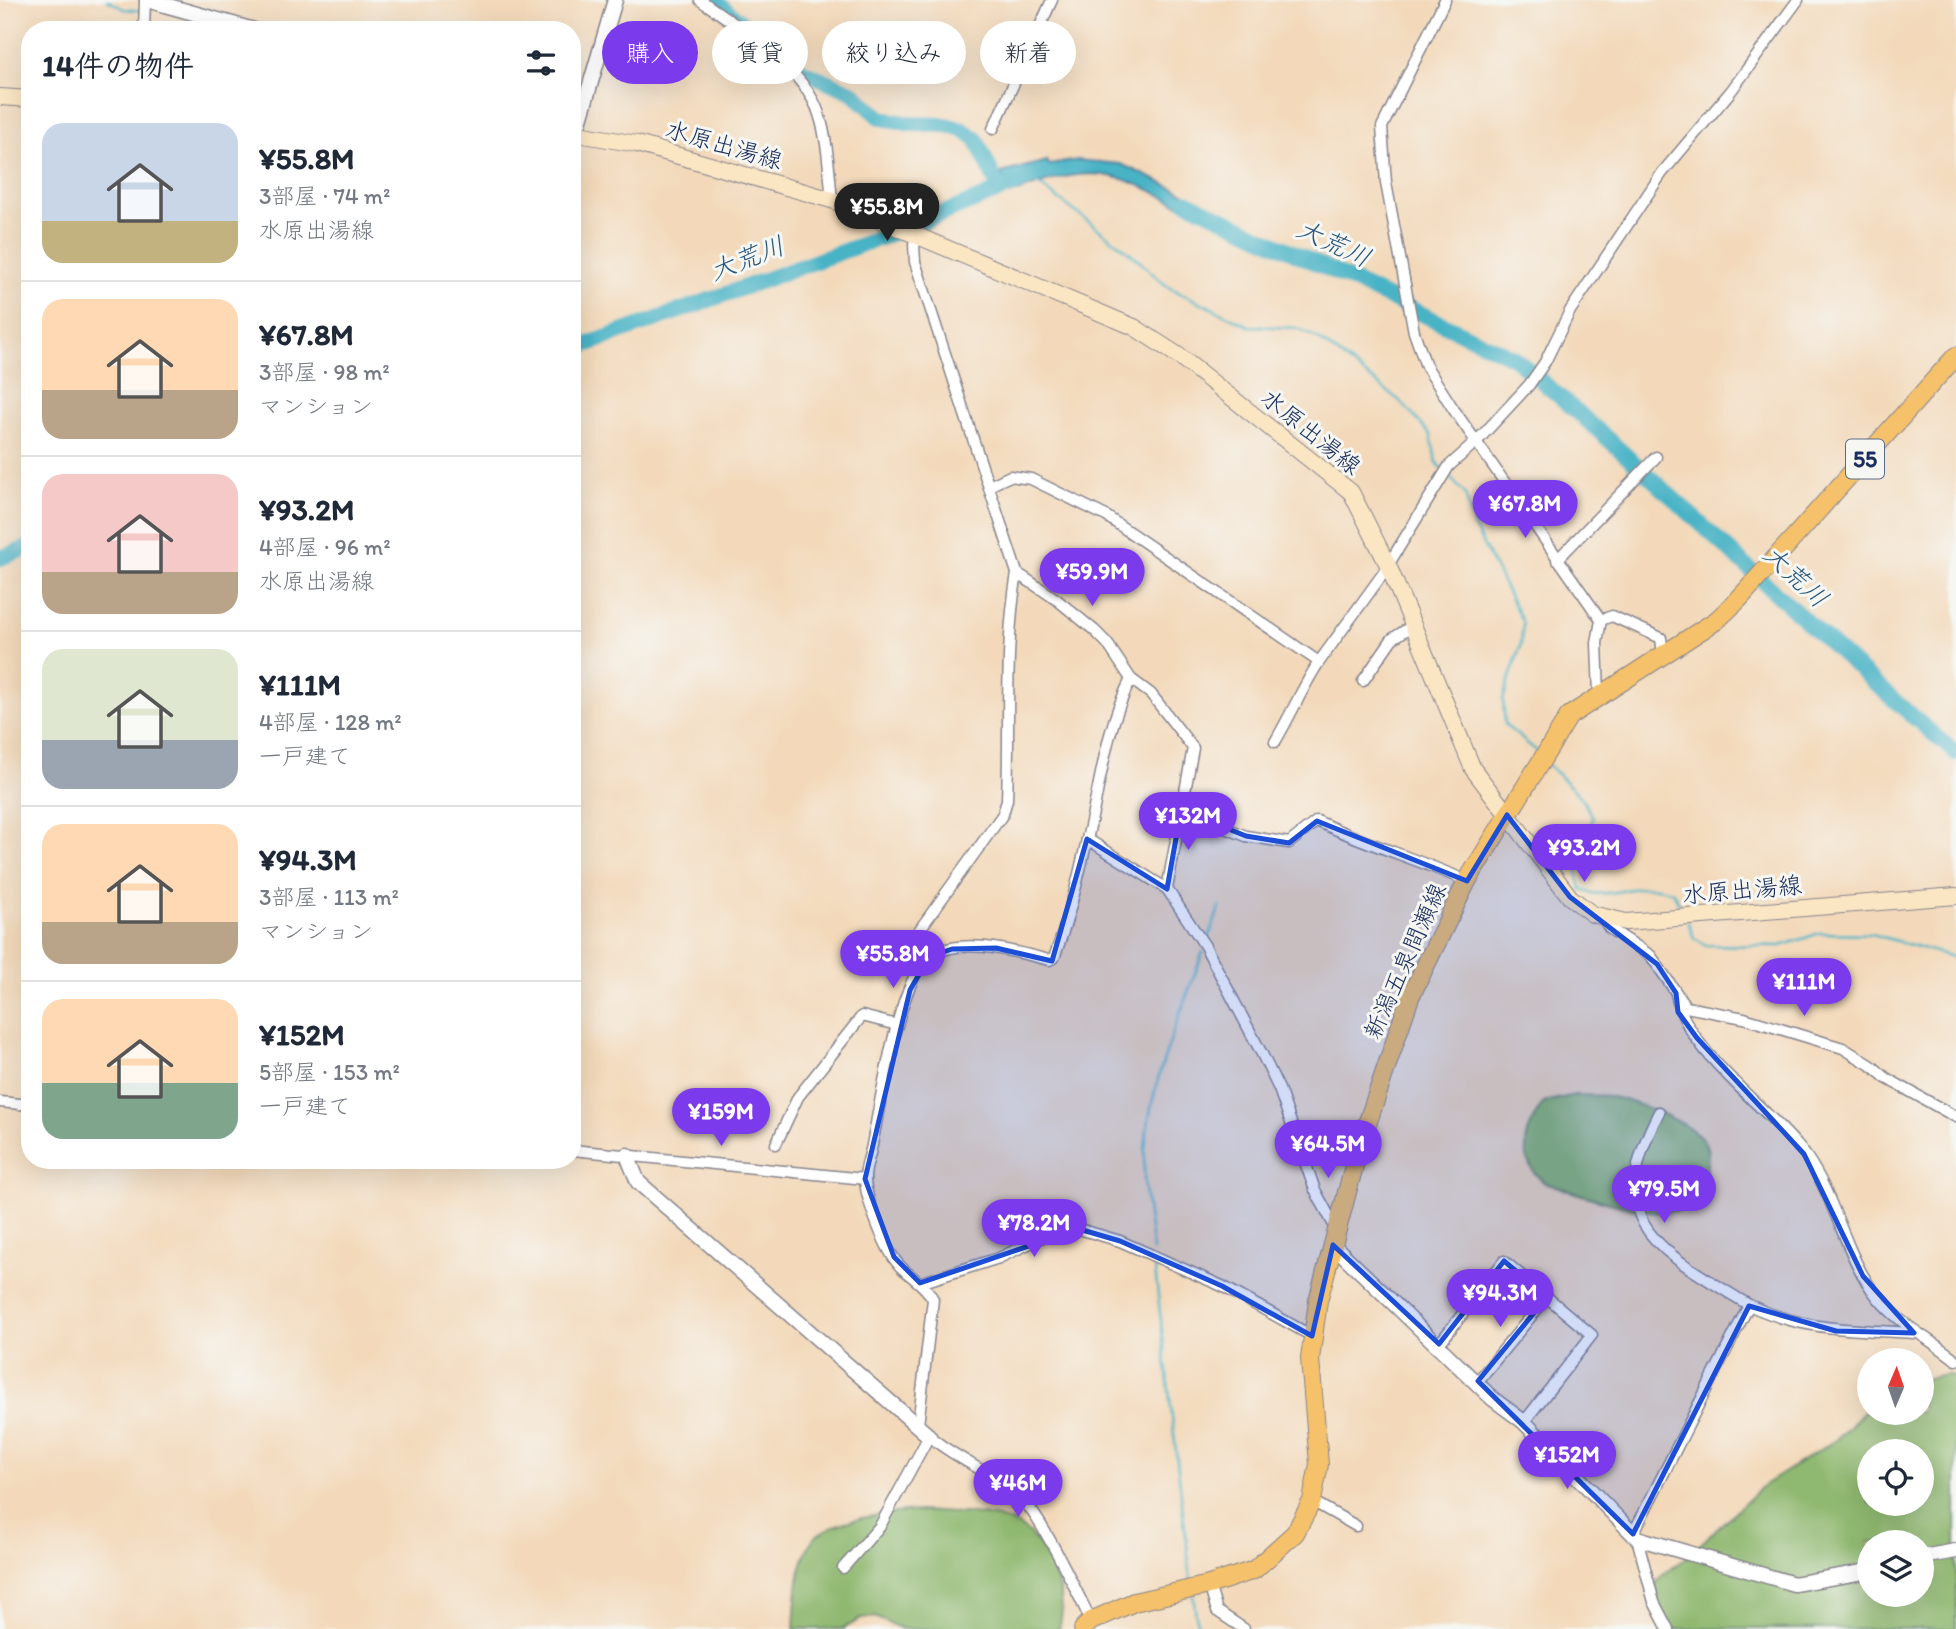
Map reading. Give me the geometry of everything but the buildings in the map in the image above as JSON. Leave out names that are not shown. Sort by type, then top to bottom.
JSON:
[{"type":"main road","points":[[0,97],[21,98]]},
{"type":"main road","name":"水原出湯線","points":[[581,134],[637,144],[832,200],[1134,327],[1158,342],[1351,492],[1388,565],[1473,769],[1570,897],[1603,918],[1626,922],[1956,896]]},
{"type":"main road","name":"新潟五泉間瀬線","points":[[1087,1625],[1134,1602],[1198,1588],[1254,1570],[1286,1545],[1301,1524],[1312,1501],[1319,1464],[1310,1359],[1312,1336],[1335,1237],[1383,1071],[1410,997],[1468,880],[1543,753],[1569,716],[1717,620],[1739,600],[1956,356]]},
{"type":"street","points":[[145,21],[146,0],[222,21]]},
{"type":"street","points":[[581,110],[615,0]]},
{"type":"street","points":[[700,0],[748,34],[810,94],[820,115],[832,200]]},
{"type":"street","points":[[993,129],[1052,0]]},
{"type":"street","points":[[1445,0],[1382,127],[1386,183],[1414,332],[1426,366],[1557,560],[1601,620],[1597,643],[1599,695]]},
{"type":"street","points":[[1275,742],[1290,717],[1299,692],[1388,565],[1448,467],[1478,440],[1529,384],[1545,362],[1570,311],[1662,173],[1731,92],[1798,0]]},
{"type":"street","points":[[910,943],[1003,814],[1007,800],[1010,712],[1009,619],[1017,573],[915,262],[916,237]]},
{"type":"street","points":[[1557,560],[1655,458]]},
{"type":"street","points":[[989,486],[1010,476],[1024,478],[1106,516],[1319,662]]},
{"type":"street","points":[[1017,573],[1056,599],[1094,630],[1107,643],[1131,679],[1151,694],[1193,748],[1167,889]]},
{"type":"street","points":[[1601,620],[1612,615],[1661,638],[1663,653]]},
{"type":"street","points":[[1363,681],[1392,639],[1412,626]]},
{"type":"street","points":[[843,1568],[880,1526],[923,1431],[933,1299],[894,1258],[871,1204],[864,1179],[897,1025],[909,990],[929,957],[952,948],[971,947],[996,948],[1049,960],[1054,958],[1087,839],[1108,742],[1119,703],[1131,679]]},
{"type":"street","points":[[1181,810],[1246,836],[1289,843],[1317,821],[1369,845],[1398,851],[1468,880]]},
{"type":"street","points":[[1087,839],[1167,889],[1206,948],[1279,1089],[1335,1237],[1493,1399],[1524,1422],[1635,1536],[1654,1602],[1668,1629]]},
{"type":"street","points":[[1603,918],[1609,928],[1651,957],[1686,1007],[1744,1018],[1843,1048],[1886,1078],[1956,1117]]},
{"type":"street","points":[[1676,993],[1678,1012],[1697,1038],[1744,1094],[1804,1154],[1824,1187],[1840,1232],[1863,1276],[1898,1320],[1956,1360]]},
{"type":"street","points":[[776,1144],[798,1097],[862,1016],[897,1025]]},
{"type":"street","points":[[0,1102],[21,1104]]},
{"type":"street","points":[[1660,1112],[1645,1142],[1633,1182],[1637,1210],[1659,1244],[1749,1305],[1811,1327],[1836,1331],[1914,1333]]},
{"type":"street","points":[[581,1151],[864,1179]]},
{"type":"street","points":[[627,1154],[638,1182],[923,1431],[952,1455],[977,1467],[1019,1495],[1034,1512],[1087,1625]]},
{"type":"street","points":[[920,1283],[999,1258],[1043,1237],[1079,1229],[1120,1241],[1222,1286],[1312,1336]]},
{"type":"street","points":[[1439,1344],[1504,1261],[1591,1335],[1524,1422]]},
{"type":"street","points":[[1478,1381],[1547,1297]]},
{"type":"street","points":[[1635,1536],[1749,1305]]},
{"type":"street","points":[[1312,1501],[1356,1525]]},
{"type":"street","points":[[1635,1536],[1794,1584],[1857,1573]]},
{"type":"street","points":[[1934,1555],[1956,1551]]},
{"type":"street","points":[[1198,1588],[1217,1611],[1244,1629]]},
{"type":"highlighted area","points":[[1181,810],[1246,836],[1289,843],[1317,821],[1467,881],[1507,815],[1570,897],[1657,964],[1676,993],[1678,1012],[1697,1038],[1804,1154],[1863,1276],[1914,1333],[1836,1331],[1749,1306],[1633,1534],[1478,1381],[1547,1297],[1504,1261],[1439,1344],[1333,1245],[1312,1336],[1222,1286],[1120,1241],[1079,1229],[920,1283],[894,1257],[865,1179],[910,990],[929,957],[952,949],[996,948],[1052,961],[1087,839],[1167,889]]},
{"type":"green space","points":[[1575,1095],[1607,1096],[1631,1102],[1677,1121],[1700,1137],[1706,1145],[1708,1161],[1700,1187],[1691,1203],[1675,1211],[1644,1210],[1609,1203],[1545,1183],[1530,1165],[1526,1144],[1528,1134],[1544,1102]]},
{"type":"green space","points":[[1956,1376],[1956,1629],[1665,1629],[1654,1586],[1662,1575],[1687,1557],[1761,1487],[1837,1439],[1857,1419],[1857,1425],[1934,1425],[1934,1377]]},
{"type":"green space","points":[[922,1511],[1001,1518],[1031,1535],[1043,1550],[1058,1585],[1062,1607],[1059,1629],[902,1629],[875,1617],[861,1619],[842,1629],[794,1629],[797,1585],[802,1564],[817,1535],[844,1522],[861,1518]]},
{"type":"water","points":[[1077,160],[1121,164],[1208,204],[1201,216],[1128,181],[1088,174],[1066,177],[1010,195],[1001,173],[1047,161],[1049,165]]},
{"type":"waterway","points":[[107,0],[124,9],[143,11]]},
{"type":"waterway","points":[[713,0],[803,71],[852,92],[881,118],[911,124],[946,125],[963,130],[976,139],[1000,191]]},
{"type":"waterway","name":"大荒川","points":[[581,347],[907,228],[1025,180]]},
{"type":"waterway","points":[[1037,183],[1128,251],[1168,287],[1249,326],[1297,328],[1317,338],[1400,401],[1431,435],[1436,461],[1442,469]]},
{"type":"waterway","name":"大荒川","points":[[1186,201],[1514,358],[1626,455],[1844,656],[1956,753]]},
{"type":"waterway","points":[[1447,474],[1465,494],[1474,527],[1523,623],[1521,644],[1503,699],[1505,725],[1539,753]]},
{"type":"waterway","name":"大荒川","points":[[0,558],[21,550]]},
{"type":"waterway","points":[[1547,764],[1580,796],[1593,817],[1578,861],[1578,879],[1582,890],[1603,893],[1647,887],[1660,888],[1673,892],[1682,910]]},
{"type":"waterway","points":[[1207,943],[1220,906]]},
{"type":"waterway","points":[[1688,922],[1694,938],[1706,945],[1781,946],[1820,933],[1872,934],[1956,958]]},
{"type":"waterway","points":[[1153,1251],[1144,1176],[1146,1137],[1165,1057],[1203,952]]},
{"type":"waterway","points":[[1154,1261],[1191,1581]]},
{"type":"waterway","points":[[1193,1595],[1198,1629]]}]
